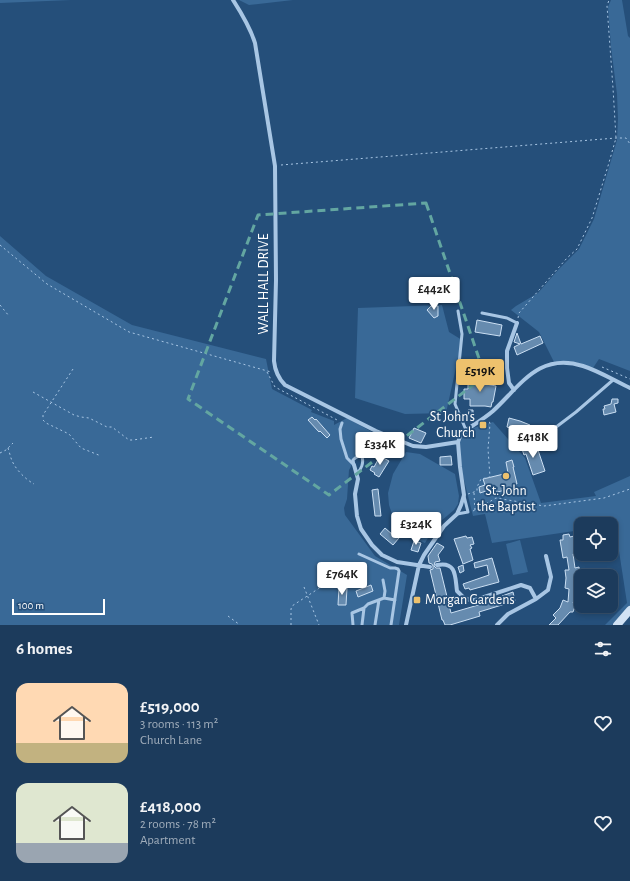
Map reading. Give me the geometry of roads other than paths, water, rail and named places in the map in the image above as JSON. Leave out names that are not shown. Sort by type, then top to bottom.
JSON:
[{"type":"main road","points":[[617,625],[630,610]]},
{"type":"street","name":"WALL HALL DRIVE","points":[[233,0],[250,28],[255,43],[275,166],[276,280],[274,361],[276,374],[285,385],[376,431],[406,444],[426,447],[458,442]]},
{"type":"street","points":[[514,390],[509,383],[507,351],[517,323]]},
{"type":"street","points":[[406,625],[419,565],[424,554],[444,526],[457,514],[464,495],[458,442],[466,430],[488,415],[527,376],[536,370],[552,364],[561,363],[582,366],[630,388]]},
{"type":"street","points":[[354,465],[358,479],[355,494],[357,516],[361,529],[372,545],[382,555],[397,562],[430,567]]},
{"type":"street","points":[[497,625],[508,614],[536,599],[548,590],[551,577],[546,556]]},
{"type":"street","points":[[437,565],[445,564],[451,566],[455,572],[457,591],[467,600],[475,600],[521,585],[530,588],[536,599]]},
{"type":"lane","points":[[458,311],[462,334],[455,404],[466,430]]},
{"type":"lane","points":[[482,313],[507,318],[517,323]]},
{"type":"lane","points":[[538,440],[576,412],[613,380]]},
{"type":"lane","points":[[342,423],[340,429],[341,439],[347,458],[354,465]]},
{"type":"lane","points":[[354,465],[354,459],[357,456],[360,456],[363,463],[357,473]]},
{"type":"lane","points":[[457,514],[468,512],[464,495]]},
{"type":"lane","points":[[359,554],[390,568],[398,569],[399,571],[391,625]]},
{"type":"lane","points":[[395,568],[397,562]]},
{"type":"lane","points":[[383,580],[385,591],[384,598]]},
{"type":"lane","points":[[353,625],[352,613],[364,608],[368,604],[384,598],[395,600]]},
{"type":"lane","points":[[375,625],[379,600]]},
{"type":"lane","points":[[362,625],[364,608]]},
{"type":"place","name":"St John's Church","points":[[483,425]]},
{"type":"place","name":"St. John the Baptist","points":[[506,476]]},
{"type":"place","name":"Morgan Gardens","points":[[417,600]]}]
